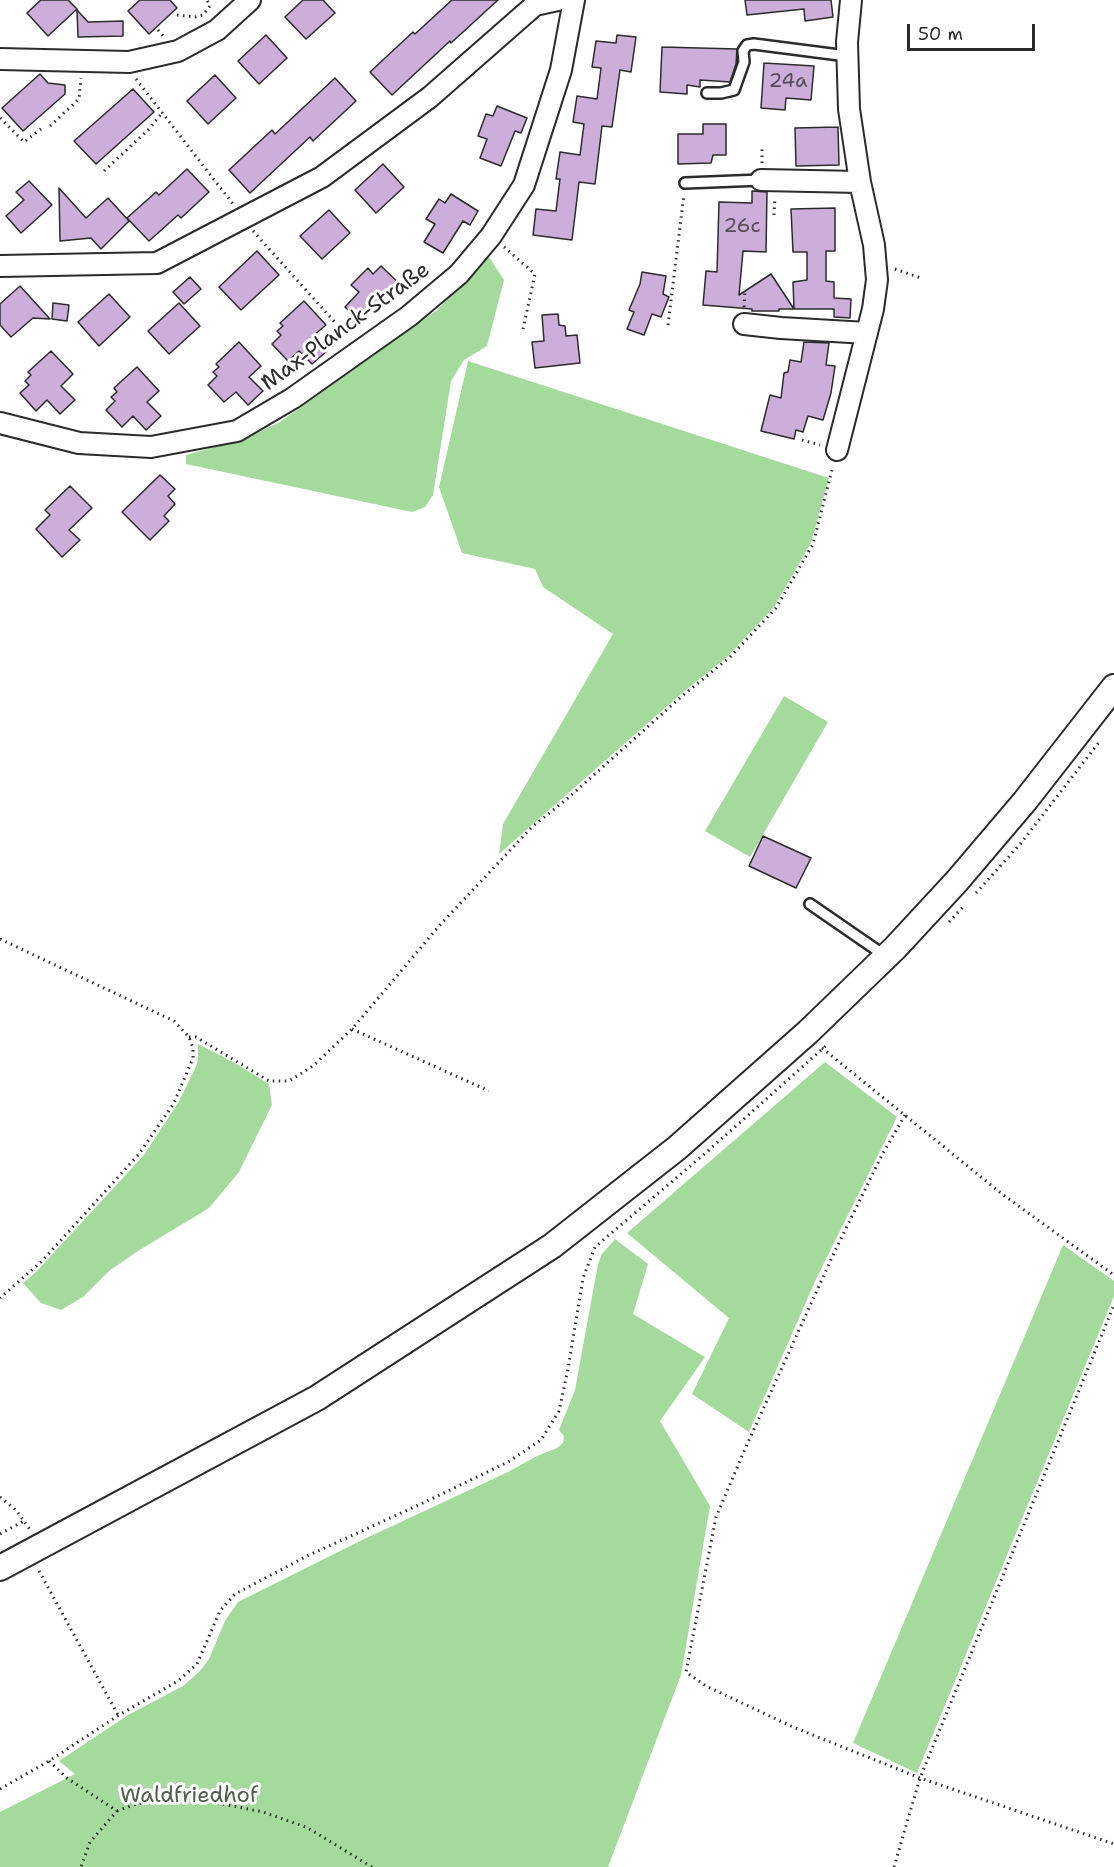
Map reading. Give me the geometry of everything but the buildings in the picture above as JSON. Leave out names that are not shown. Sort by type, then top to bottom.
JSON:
[{"type":"street","points":[[0,58],[129,62],[178,51],[217,30],[250,0]]},
{"type":"street","points":[[0,266],[157,263],[322,177],[430,97],[535,5],[558,0]]},
{"type":"street","name":"Max-Planck-Straße","points":[[0,423],[79,443],[155,447],[237,431],[293,398],[408,316],[459,274],[491,236],[524,185],[561,70],[574,0]]},
{"type":"street","points":[[837,450],[867,333],[877,280],[874,244],[860,182],[849,109],[847,56],[851,0]]},
{"type":"street","points":[[761,180],[860,182]]},
{"type":"street","points":[[744,324],[867,333]]},
{"type":"street","points":[[0,1568],[316,1398],[552,1246],[815,1041],[886,956],[957,881],[1025,801],[1114,687]]},
{"type":"lane","points":[[707,93],[734,90],[742,71],[743,51],[747,45],[847,56]]},
{"type":"lane","points":[[685,183],[761,180]]},
{"type":"lane","points":[[810,904],[886,956]]},
{"type":"path","points":[[177,15],[195,17],[203,15],[210,6],[207,0]]},
{"type":"path","points":[[50,126],[79,99],[82,61]]},
{"type":"path","points":[[104,171],[149,129],[162,113]]},
{"type":"path","points":[[0,118],[24,142],[41,129]]},
{"type":"path","points":[[668,325],[685,183]]},
{"type":"path","points":[[491,236],[535,274],[523,328]]},
{"type":"path","points":[[876,263],[921,278]]},
{"type":"path","points":[[189,1037],[196,1037],[269,1081],[289,1081],[313,1066],[352,1029],[439,926],[532,827],[729,658],[776,608],[813,544],[837,450]]},
{"type":"path","points":[[945,926],[1021,843],[1100,741]]},
{"type":"path","points":[[0,939],[174,1021],[189,1037],[193,1058],[174,1102],[139,1154],[42,1261],[0,1298]]},
{"type":"path","points":[[352,1029],[489,1091]]},
{"type":"path","points":[[0,1790],[50,1761],[118,1715],[178,1681],[197,1664],[220,1611],[235,1594],[307,1556],[508,1462],[541,1440],[559,1411],[583,1278],[595,1247],[710,1150],[815,1041],[831,1041]]},
{"type":"path","points":[[815,1041],[1002,1194],[1114,1275]]},
{"type":"path","points":[[905,1115],[882,1155],[834,1253],[768,1397],[717,1518],[686,1671],[706,1686],[793,1727],[920,1778],[1114,1844]]},
{"type":"path","points":[[894,1867],[920,1778],[1114,1305]]},
{"type":"path","points":[[0,1497],[16,1510],[31,1530],[29,1553],[118,1715]]},
{"type":"path","points":[[0,1534],[24,1521]]},
{"type":"path","points":[[50,1761],[67,1778],[117,1811]]},
{"type":"path","points":[[81,1867],[90,1842],[117,1811],[136,1804],[163,1799],[188,1799],[263,1812],[308,1828],[372,1867]]},
{"type":"green space","points":[[489,257],[504,280],[487,346],[464,360],[451,381],[433,495],[425,507],[412,512],[186,464],[186,455],[244,439],[280,422],[437,310]]},
{"type":"green space","points":[[468,361],[829,478],[811,543],[774,607],[727,657],[682,693],[499,854],[503,824],[613,634],[543,587],[535,569],[462,553],[439,487]]},
{"type":"green space","points":[[784,696],[828,722],[750,857],[705,831]]},
{"type":"green space","points":[[198,1044],[269,1084],[272,1105],[239,1172],[209,1208],[109,1271],[83,1297],[61,1310],[41,1303],[23,1283],[36,1272],[144,1155],[178,1103],[195,1069],[198,1060]]},
{"type":"green space","points":[[825,1062],[897,1117],[817,1277],[749,1432],[692,1394],[729,1318],[627,1233]]},
{"type":"green space","name":"Waldfriedhof","points":[[615,1239],[648,1264],[633,1314],[705,1357],[660,1421],[710,1506],[681,1675],[608,1867],[0,1867],[0,1812],[75,1774],[59,1761],[128,1715],[183,1686],[199,1672],[209,1659],[225,1621],[238,1602],[360,1541],[508,1472],[563,1443],[564,1436],[559,1430],[575,1390],[598,1264],[602,1254]]},
{"type":"green space","points":[[1063,1245],[1114,1281],[1114,1296],[917,1773],[853,1743]]}]
